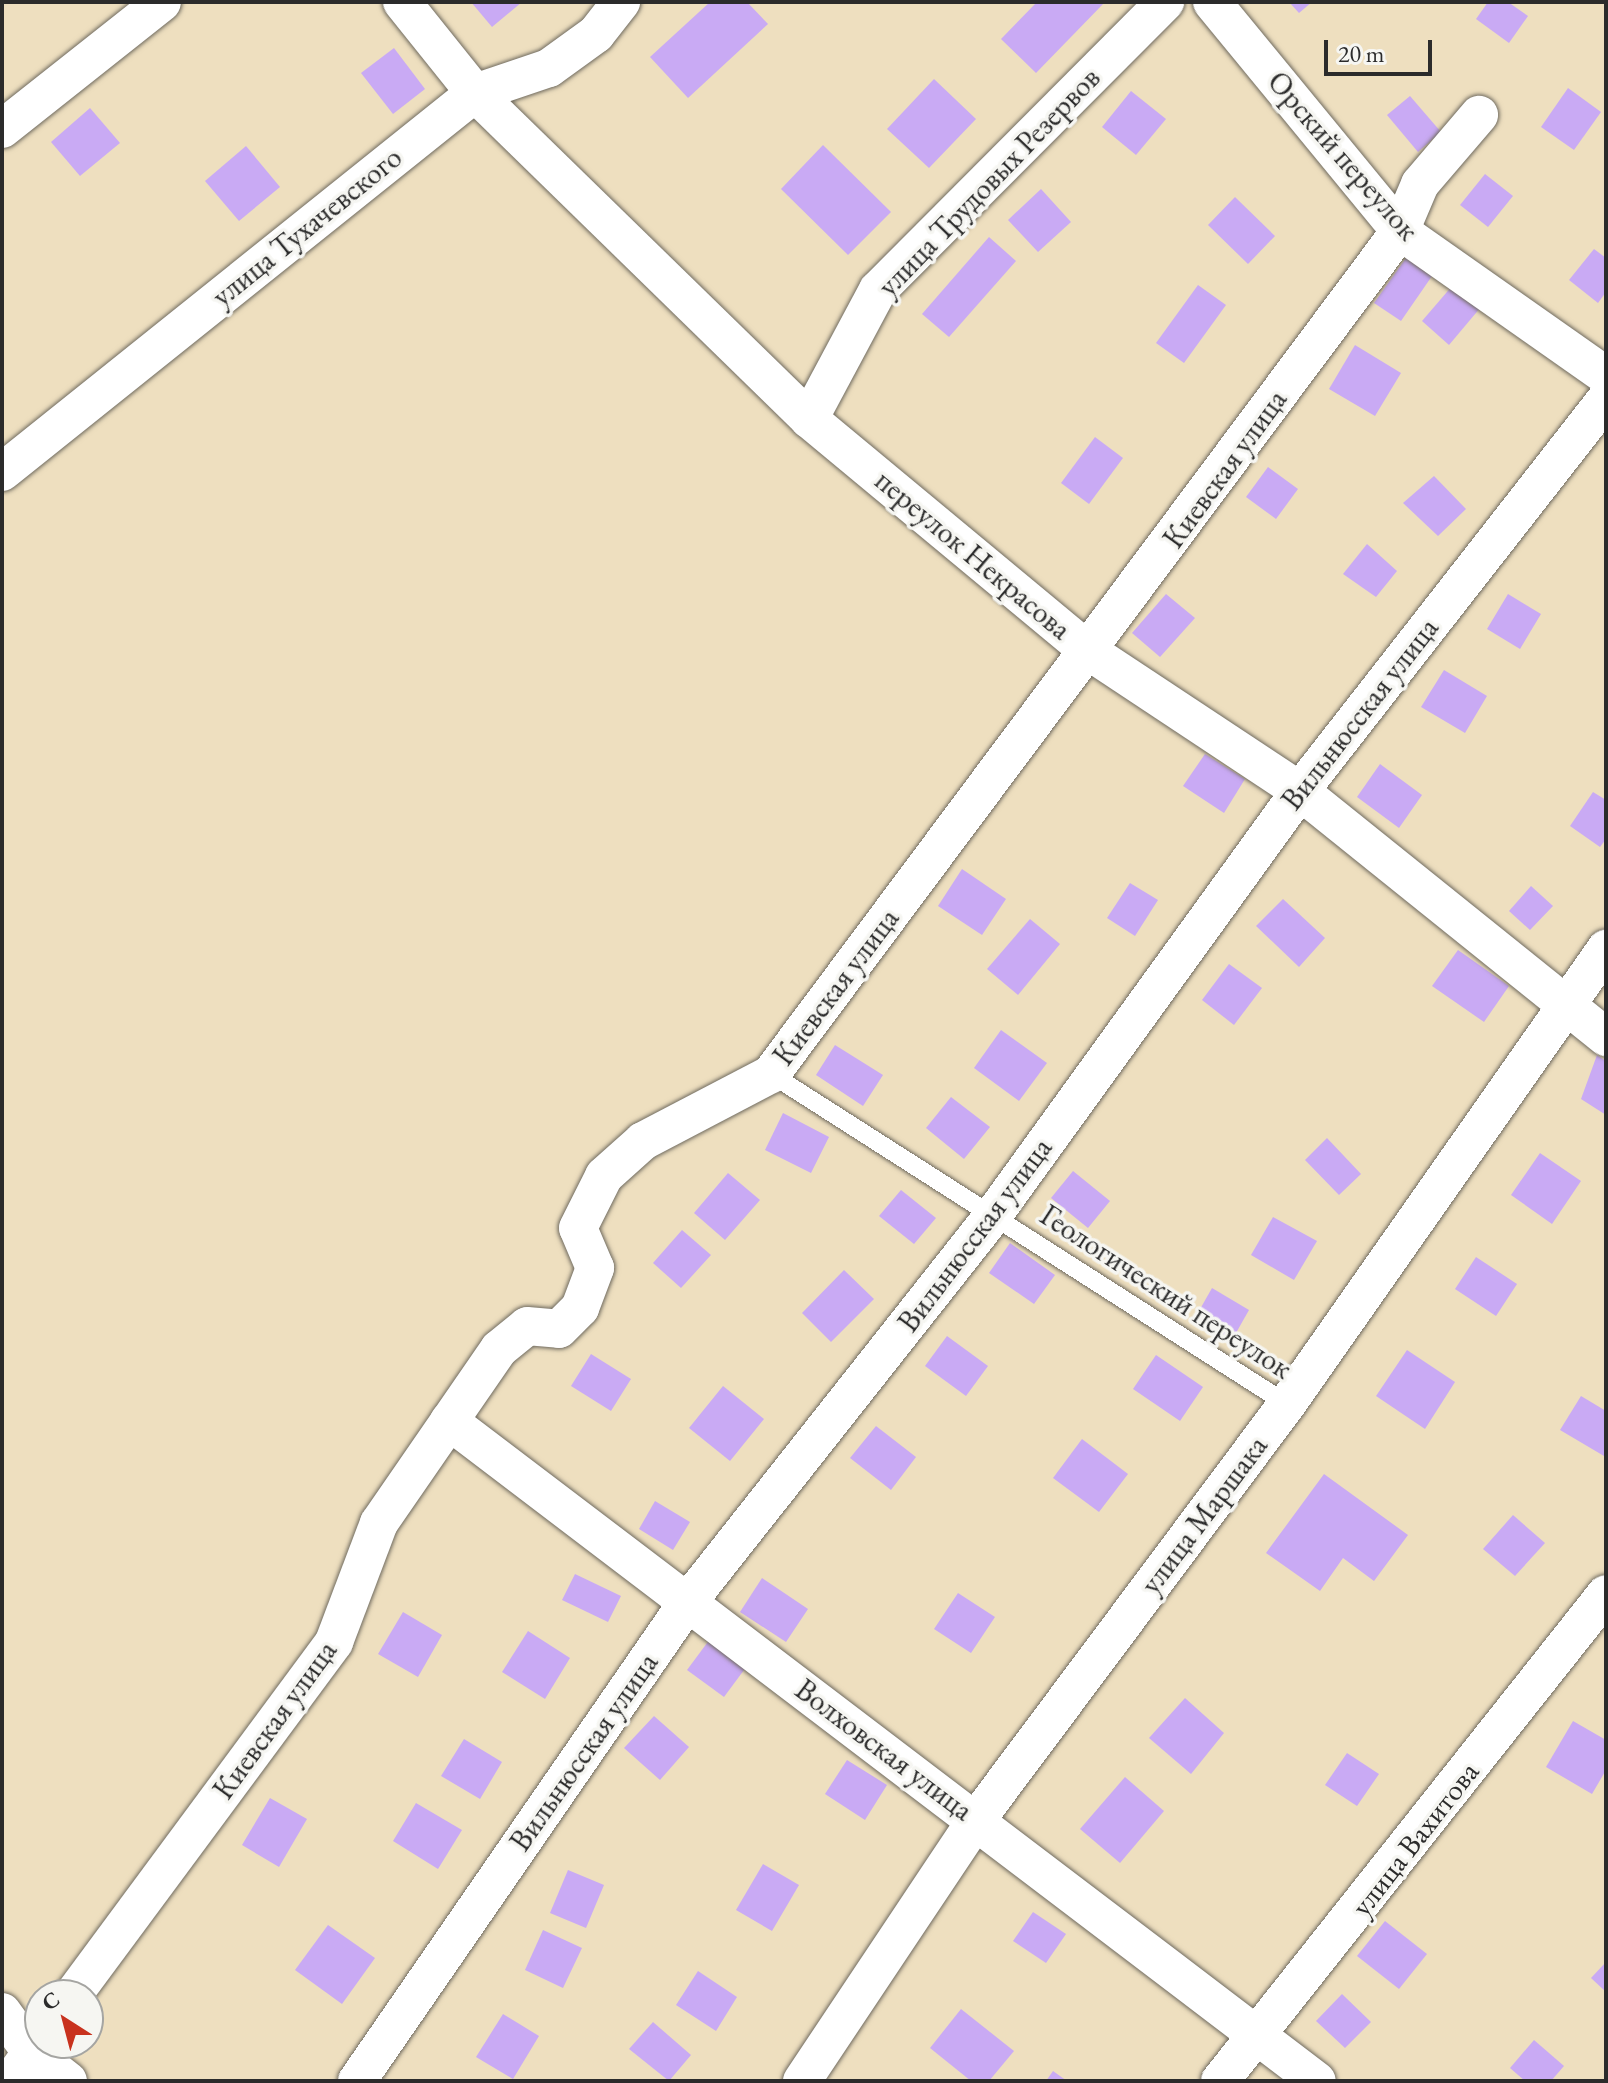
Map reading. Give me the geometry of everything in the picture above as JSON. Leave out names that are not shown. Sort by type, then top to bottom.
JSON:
[{"type":"street","points":[[2,129],[162,2]]},
{"type":"street","name":"переулок Некрасова","points":[[402,2],[475,93],[809,419],[1090,652],[1300,791],[1606,1037]]},
{"type":"street","name":"улица Тухачевского","points":[[2,472],[475,93],[549,68],[596,34],[621,2]]},
{"type":"street","name":"улица Трудовых Резервов","points":[[809,419],[878,290],[1165,2]]},
{"type":"street","name":"Орский переулок","points":[[1212,2],[1400,231],[1606,376]]},
{"type":"street","name":"Киевская улица","points":[[85,1979],[334,1642],[379,1523],[499,1349],[527,1326],[559,1329],[580,1308],[595,1268],[578,1228],[604,1176],[643,1141],[771,1074],[1090,652],[1400,231],[1420,184],[1479,115]]},
{"type":"street","name":"Вильнюсская улица","points":[[357,2081],[687,1603],[994,1214],[1300,791],[1606,399]]},
{"type":"street","name":"улица Маршака","points":[[802,2081],[977,1819],[1287,1404],[1606,949]]},
{"type":"street","name":"Волховская улица","points":[[449,1421],[977,1819],[1256,2039],[1317,2081]]},
{"type":"street","name":"улица Вахитова","points":[[1220,2081],[1602,1609]]},
{"type":"street","points":[[2,2012],[24,2052]]},
{"type":"street","points":[[29,2059],[68,2081]]},
{"type":"lane","name":"Геологический переулок","points":[[771,1074],[1287,1404]]},
{"type":"building","points":[[471,2],[522,2],[492,27]]},
{"type":"building","points":[[710,2],[747,2],[768,24],[688,98],[650,57]]},
{"type":"building","points":[[1037,2],[1105,2],[1036,73],[1001,39]]},
{"type":"building","points":[[1289,2],[1312,2],[1299,13]]},
{"type":"building","points":[[1488,2],[1508,2],[1528,16],[1509,43],[1476,19]]},
{"type":"building","points":[[394,48],[425,89],[393,114],[361,73]]},
{"type":"building","points":[[934,79],[976,119],[929,168],[887,129]]},
{"type":"building","points":[[1568,88],[1601,112],[1574,150],[1541,127]]},
{"type":"building","points":[[1131,91],[1166,119],[1136,155],[1102,127]]},
{"type":"building","points":[[1410,96],[1441,132],[1418,152],[1387,115]]},
{"type":"building","points":[[90,108],[120,143],[80,176],[51,142]]},
{"type":"building","points":[[823,145],[891,212],[848,255],[781,189]]},
{"type":"building","points":[[246,146],[280,187],[239,221],[205,181]]},
{"type":"building","points":[[1485,174],[1513,196],[1488,227],[1460,205]]},
{"type":"building","points":[[1041,189],[1071,222],[1038,252],[1008,220]]},
{"type":"building","points":[[1235,197],[1275,236],[1248,264],[1208,225]]},
{"type":"building","points":[[989,237],[1016,261],[949,337],[922,314]]},
{"type":"building","points":[[1594,249],[1606,258],[1606,292],[1598,303],[1569,280]]},
{"type":"building","points":[[1406,258],[1432,276],[1401,321],[1374,303]]},
{"type":"building","points":[[1459,278],[1486,301],[1449,345],[1422,321]]},
{"type":"building","points":[[1198,285],[1226,305],[1184,363],[1156,343]]},
{"type":"building","points":[[1355,345],[1401,373],[1375,416],[1329,389]]},
{"type":"building","points":[[1095,437],[1123,458],[1089,504],[1061,483]]},
{"type":"building","points":[[1268,467],[1298,489],[1276,519],[1246,497]]},
{"type":"building","points":[[1434,476],[1466,509],[1438,536],[1403,503]]},
{"type":"building","points":[[1367,544],[1397,571],[1376,597],[1343,574]]},
{"type":"building","points":[[1166,594],[1195,618],[1160,657],[1132,633]]},
{"type":"building","points":[[1508,594],[1541,614],[1520,649],[1487,629]]},
{"type":"building","points":[[1444,670],[1487,696],[1465,733],[1421,707]]},
{"type":"building","points":[[1205,754],[1245,779],[1224,813],[1183,786]]},
{"type":"building","points":[[1380,764],[1422,795],[1399,828],[1357,797]]},
{"type":"building","points":[[1593,792],[1606,800],[1606,839],[1600,847],[1570,826]]},
{"type":"building","points":[[962,869],[1006,899],[982,935],[938,906]]},
{"type":"building","points":[[1130,883],[1158,900],[1135,936],[1107,918]]},
{"type":"building","points":[[1531,886],[1553,906],[1530,930],[1509,911]]},
{"type":"building","points":[[1283,899],[1325,938],[1299,967],[1256,926]]},
{"type":"building","points":[[1030,919],[1060,944],[1018,995],[987,969]]},
{"type":"building","points":[[1458,950],[1509,986],[1484,1022],[1432,986]]},
{"type":"building","points":[[1229,964],[1262,988],[1234,1025],[1202,1000]]},
{"type":"building","points":[[1001,1030],[1047,1063],[1019,1101],[974,1068]]},
{"type":"building","points":[[835,1045],[883,1075],[863,1106],[816,1075]]},
{"type":"building","points":[[1597,1055],[1606,1061],[1606,1115],[1581,1099]]},
{"type":"building","points":[[951,1097],[990,1127],[964,1159],[926,1128]]},
{"type":"building","points":[[783,1113],[829,1137],[811,1173],[765,1150]]},
{"type":"building","points":[[1327,1138],[1361,1174],[1339,1195],[1305,1160]]},
{"type":"building","points":[[1540,1153],[1581,1181],[1552,1224],[1511,1195]]},
{"type":"building","points":[[1073,1171],[1110,1201],[1088,1228],[1051,1198]]},
{"type":"building","points":[[728,1173],[760,1200],[725,1240],[694,1213]]},
{"type":"building","points":[[901,1190],[936,1218],[914,1244],[879,1216]]},
{"type":"building","points":[[1273,1217],[1317,1241],[1294,1280],[1251,1255]]},
{"type":"building","points":[[682,1230],[711,1255],[681,1288],[653,1263]]},
{"type":"building","points":[[1010,1243],[1055,1275],[1034,1304],[989,1273]]},
{"type":"building","points":[[1476,1257],[1517,1284],[1496,1316],[1455,1289]]},
{"type":"building","points":[[844,1270],[874,1299],[831,1342],[802,1313]]},
{"type":"building","points":[[1212,1288],[1249,1310],[1232,1340],[1195,1318]]},
{"type":"building","points":[[947,1336],[988,1366],[966,1396],[925,1366]]},
{"type":"building","points":[[1407,1350],[1455,1382],[1425,1429],[1376,1396]]},
{"type":"building","points":[[591,1354],[631,1379],[611,1411],[571,1386]]},
{"type":"building","points":[[1156,1355],[1203,1387],[1180,1421],[1133,1389]]},
{"type":"building","points":[[723,1386],[764,1419],[730,1461],[689,1428]]},
{"type":"building","points":[[1581,1396],[1606,1411],[1604,1456],[1560,1430]]},
{"type":"building","points":[[876,1426],[916,1457],[891,1490],[850,1458]]},
{"type":"building","points":[[1082,1439],[1128,1474],[1099,1512],[1053,1478]]},
{"type":"building","points":[[1324,1474],[1408,1535],[1374,1581],[1343,1558],[1320,1591],[1266,1553]]},
{"type":"building","points":[[655,1501],[690,1522],[673,1550],[639,1529]]},
{"type":"building","points":[[1513,1515],[1545,1543],[1515,1576],[1483,1549]]},
{"type":"building","points":[[575,1574],[621,1596],[608,1622],[562,1600]]},
{"type":"building","points":[[762,1578],[808,1609],[786,1642],[740,1612]]},
{"type":"building","points":[[958,1593],[995,1617],[971,1653],[934,1629]]},
{"type":"building","points":[[403,1612],[442,1635],[418,1677],[378,1654]]},
{"type":"building","points":[[528,1631],[570,1658],[545,1699],[502,1672]]},
{"type":"building","points":[[710,1639],[747,1666],[724,1697],[687,1670]]},
{"type":"building","points":[[1185,1698],[1224,1733],[1191,1774],[1149,1738]]},
{"type":"building","points":[[654,1716],[689,1747],[660,1780],[624,1748]]},
{"type":"building","points":[[1573,1721],[1606,1740],[1606,1770],[1592,1794],[1546,1767]]},
{"type":"building","points":[[464,1739],[502,1762],[480,1799],[441,1776]]},
{"type":"building","points":[[1347,1753],[1379,1774],[1357,1806],[1325,1785]]},
{"type":"building","points":[[847,1760],[887,1785],[865,1820],[825,1794]]},
{"type":"building","points":[[1125,1777],[1164,1811],[1120,1863],[1080,1829]]},
{"type":"building","points":[[270,1798],[307,1819],[279,1867],[242,1845]]},
{"type":"building","points":[[416,1803],[462,1830],[438,1869],[393,1841]]},
{"type":"building","points":[[763,1864],[799,1885],[772,1931],[736,1910]]},
{"type":"building","points":[[568,1870],[604,1885],[586,1928],[550,1913]]},
{"type":"building","points":[[1033,1912],[1066,1934],[1046,1963],[1013,1941]]},
{"type":"building","points":[[1385,1921],[1427,1954],[1399,1989],[1357,1956]]},
{"type":"building","points":[[328,1925],[375,1958],[342,2004],[295,1970]]},
{"type":"building","points":[[543,1930],[582,1948],[563,1988],[525,1970]]},
{"type":"building","points":[[1606,1962],[1606,1992],[1591,1978]]},
{"type":"building","points":[[698,1971],[737,1997],[716,2031],[676,2005]]},
{"type":"building","points":[[1342,1994],[1371,2022],[1345,2048],[1316,2021]]},
{"type":"building","points":[[961,2009],[1014,2051],[989,2081],[971,2081],[930,2048]]},
{"type":"building","points":[[503,2014],[539,2036],[513,2079],[476,2057]]},
{"type":"building","points":[[653,2022],[691,2055],[669,2081],[629,2049]]},
{"type":"building","points":[[1534,2040],[1564,2066],[1551,2081],[1525,2081],[1510,2068]]},
{"type":"building","points":[[1053,2071],[1067,2081],[1046,2081]]}]
